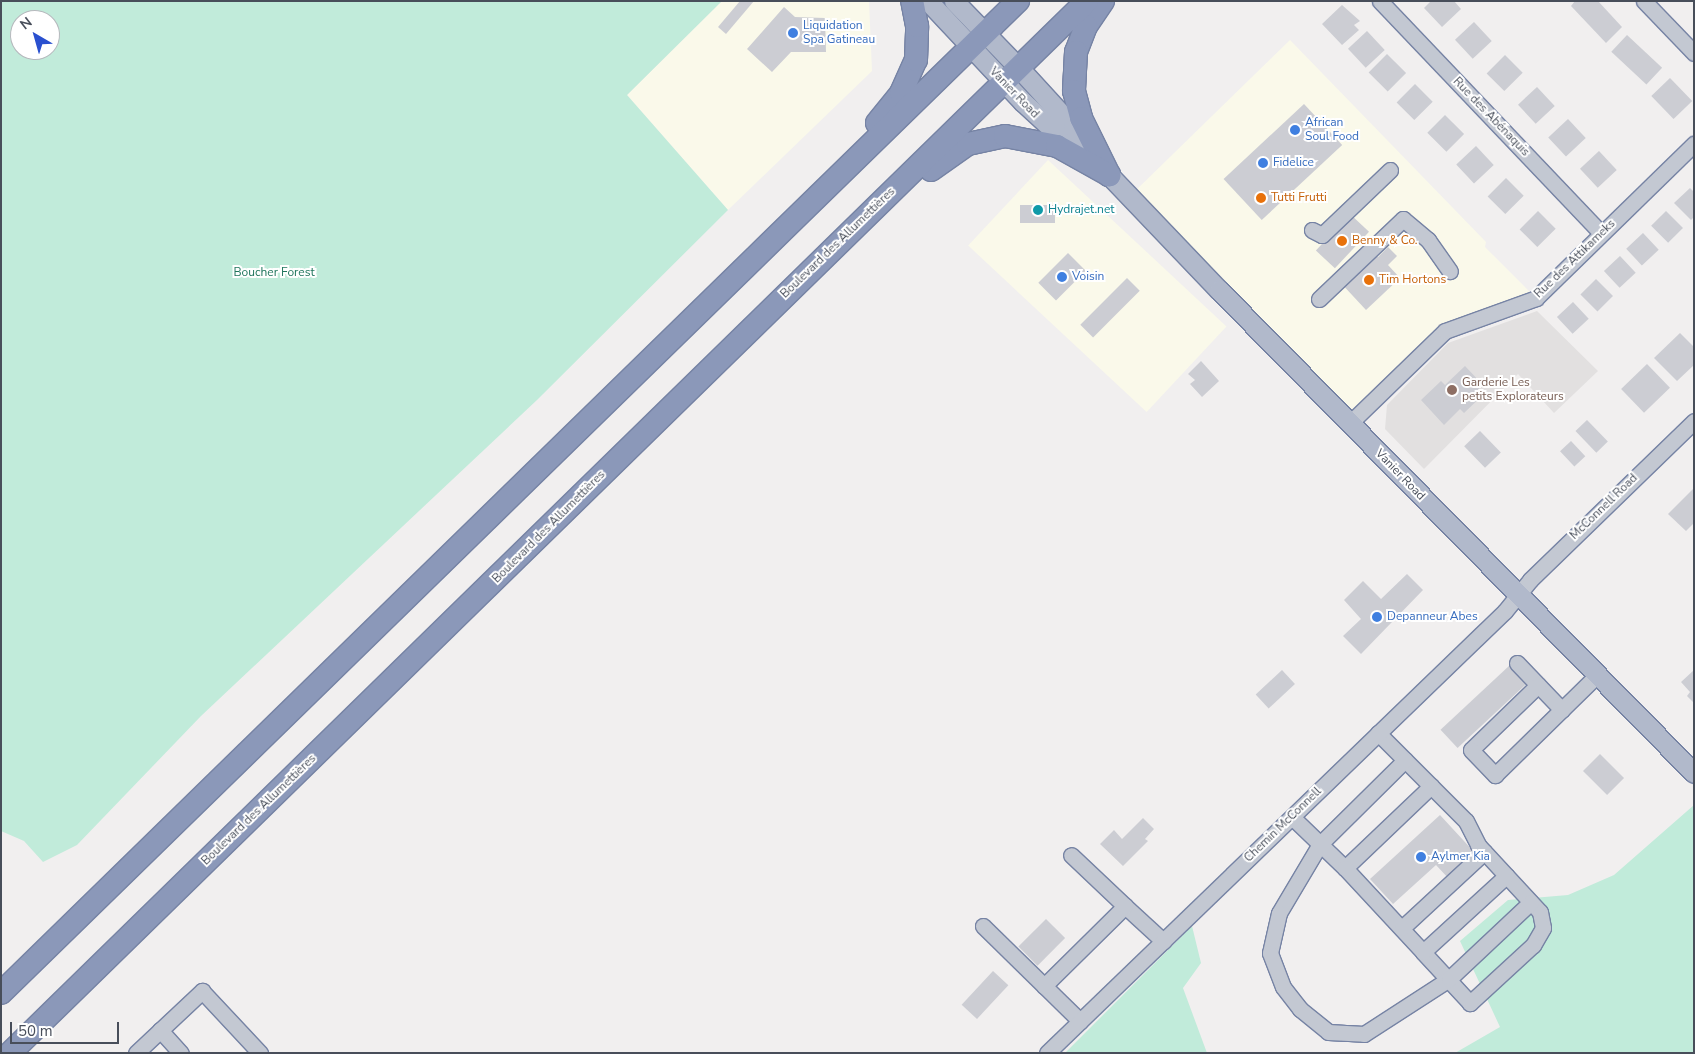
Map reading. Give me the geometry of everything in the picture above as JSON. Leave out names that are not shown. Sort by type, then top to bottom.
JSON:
[{"type":"highway","points":[[806,208],[886,113],[910,77],[918,44],[912,1]]},
{"type":"highway","points":[[1,993],[1018,1]]},
{"type":"highway","name":"Boulevard des Allumettières","points":[[10,1053],[834,246],[1087,1]]},
{"type":"highway","points":[[1103,1],[1086,26],[1078,45],[1074,91],[1081,118],[1109,175]]},
{"type":"highway","points":[[834,246],[954,152],[982,139],[1006,136],[1037,140],[1057,146],[1109,175]]},
{"type":"main road","name":"Vanier Road","points":[[928,1],[978,41],[1012,75],[1073,127],[1109,175],[1516,595],[1694,773]]},
{"type":"main road","name":"Vanier Road","points":[[954,1],[978,41]]},
{"type":"street","name":"Rue des Abénaquis","points":[[1380,1],[1602,233]]},
{"type":"street","points":[[1644,1],[1694,53]]},
{"type":"street","name":"Rue des Attikameks","points":[[1350,422],[1445,331],[1464,322],[1529,303],[1694,144]]},
{"type":"street","points":[[1312,230],[1322,235],[1390,170]]},
{"type":"street","points":[[1319,299],[1403,219],[1428,240],[1450,271]]},
{"type":"street","name":"McConnell Road","points":[[1516,595],[1694,421]]},
{"type":"street","name":"Chemin McConnell","points":[[1047,1053],[1505,611],[1516,595]]},
{"type":"street","points":[[1517,663],[1562,710]]},
{"type":"street","points":[[1538,685],[1471,750],[1495,775],[1596,676]]},
{"type":"street","points":[[1292,817],[1345,868],[1470,1003],[1533,945],[1543,928],[1540,912],[1484,852],[1466,821],[1378,734]]},
{"type":"street","points":[[1405,760],[1320,844],[1279,914],[1270,953],[1283,987],[1300,1010],[1328,1032],[1364,1034],[1449,979],[1531,902]]},
{"type":"street","points":[[1345,868],[1431,786]]},
{"type":"street","points":[[1402,928],[1484,852]]},
{"type":"street","points":[[1071,855],[1163,941]]},
{"type":"street","points":[[1423,952],[1506,876]]},
{"type":"street","points":[[1044,986],[1125,906]]},
{"type":"street","points":[[984,926],[1080,1021]]},
{"type":"street","points":[[144,1050],[160,1030],[202,991],[260,1053]]},
{"type":"street","points":[[160,1030],[181,1053]]},
{"type":"shaded area","points":[[722,1],[869,1],[872,71],[728,210],[627,95]]},
{"type":"shaded area","points":[[1290,40],[1486,242],[1485,247],[1536,298],[1464,322],[1350,423],[1130,196]]},
{"type":"shaded area","points":[[1048,160],[1226,326],[1147,412],[968,246]]},
{"type":"shaded area","name":"Garderie Les petits Explorateurs","points":[[1537,311],[1598,371],[1554,413],[1518,374],[1424,469],[1385,429],[1387,405],[1448,343]]},
{"type":"green space","name":"Boucher Forest","points":[[1,1],[722,1],[627,95],[728,210],[537,400],[201,716],[77,845],[43,862],[24,841],[1,831]]},
{"type":"green space","points":[[1694,805],[1694,1053],[1455,1053],[1500,1027],[1460,941],[1508,900],[1568,895],[1614,875]]},
{"type":"green space","points":[[1192,926],[1201,963],[1183,988],[1207,1053],[1065,1053]]},
{"type":"building","points":[[740,1],[754,1],[726,34],[718,27]]},
{"type":"building","points":[[1431,1],[1454,1],[1461,9],[1442,27],[1424,8]]},
{"type":"building","points":[[1575,1],[1598,1],[1622,27],[1606,43],[1571,6]]},
{"type":"building","points":[[1342,5],[1360,21],[1354,25],[1359,30],[1342,45],[1322,24]]},
{"type":"building","name":"Liquidation Spa Gatineau","points":[[784,7],[795,17],[825,18],[826,52],[791,52],[772,72],[747,49]]},
{"type":"building","points":[[1474,22],[1492,41],[1473,59],[1455,40]]},
{"type":"building","points":[[1367,31],[1385,50],[1366,68],[1348,49]]},
{"type":"building","points":[[1627,35],[1662,68],[1646,85],[1611,52]]},
{"type":"building","points":[[1387,54],[1406,73],[1388,91],[1369,72]]},
{"type":"building","points":[[1505,55],[1523,73],[1504,91],[1487,73]]},
{"type":"building","points":[[1670,78],[1692,101],[1674,119],[1651,96]]},
{"type":"building","points":[[1415,84],[1433,102],[1414,120],[1397,102]]},
{"type":"building","points":[[1537,87],[1555,106],[1536,124],[1518,105]]},
{"type":"building","points":[[1304,104],[1342,145],[1262,220],[1224,179]]},
{"type":"building","points":[[1445,115],[1464,134],[1446,152],[1427,133]]},
{"type":"building","points":[[1568,119],[1586,138],[1566,156],[1548,137]]},
{"type":"building","points":[[1476,146],[1494,165],[1474,183],[1456,164]]},
{"type":"building","points":[[1599,151],[1617,170],[1598,188],[1580,169]]},
{"type":"building","points":[[1506,178],[1524,196],[1505,214],[1488,196]]},
{"type":"building","points":[[1690,188],[1694,192],[1694,217],[1691,220],[1674,203]]},
{"type":"building","name":"Hydrajet.net","points":[[1020,205],[1055,205],[1055,223],[1020,223]]},
{"type":"building","points":[[1538,211],[1556,229],[1537,247],[1520,229]]},
{"type":"building","points":[[1666,211],[1683,228],[1668,243],[1651,226]]},
{"type":"building","name":"Benny & Co.","points":[[1350,214],[1369,232],[1335,268],[1316,251]]},
{"type":"building","points":[[1643,233],[1659,250],[1642,266],[1626,249]]},
{"type":"building","name":"Tim Hortons","points":[[1388,247],[1397,256],[1388,265],[1400,278],[1366,310],[1339,281],[1372,250],[1378,257]]},
{"type":"building","name":"Voisin","points":[[1068,253],[1086,271],[1056,300],[1038,283]]},
{"type":"building","points":[[1620,256],[1636,273],[1620,288],[1604,271]]},
{"type":"building","points":[[1127,278],[1140,291],[1093,337],[1080,325]]},
{"type":"building","points":[[1596,279],[1613,296],[1597,312],[1580,295]]},
{"type":"building","points":[[1573,302],[1589,319],[1573,334],[1557,317]]},
{"type":"building","points":[[1680,333],[1694,347],[1694,365],[1677,381],[1654,358]]},
{"type":"building","points":[[1201,361],[1219,381],[1202,397],[1190,384],[1195,380],[1188,374]]},
{"type":"building","points":[[1647,364],[1670,388],[1644,413],[1621,389]]},
{"type":"building","points":[[1465,366],[1482,384],[1478,387],[1484,394],[1464,413],[1460,409],[1444,425],[1421,400],[1441,381],[1445,385]]},
{"type":"building","points":[[1587,420],[1608,442],[1596,453],[1575,431]]},
{"type":"building","points":[[1480,431],[1501,453],[1485,468],[1464,446]]},
{"type":"building","points":[[1571,441],[1585,456],[1574,467],[1560,451]]},
{"type":"building","points":[[1694,488],[1694,523],[1686,531],[1668,514]]},
{"type":"building","name":"Depanneur Abes","points":[[1407,574],[1423,590],[1361,654],[1343,636],[1361,619],[1344,600],[1363,581],[1381,599]]},
{"type":"building","points":[[1510,665],[1527,683],[1458,748],[1441,730]]},
{"type":"building","points":[[1282,670],[1295,684],[1269,708],[1256,695]]},
{"type":"building","points":[[1694,670],[1694,703],[1687,696],[1690,692],[1681,682]]},
{"type":"building","points":[[1600,754],[1624,778],[1607,795],[1583,771]]},
{"type":"building","points":[[1440,815],[1476,854],[1449,879],[1436,865],[1393,904],[1370,879]]},
{"type":"building","points":[[1143,818],[1154,829],[1145,839],[1148,841],[1123,866],[1100,844],[1114,830],[1122,839]]},
{"type":"building","points":[[1046,919],[1065,938],[1038,966],[1018,947]]},
{"type":"building","points":[[993,971],[1008,985],[977,1019],[962,1005]]},
{"type":"place","name":"Liquidation Spa Gatineau","points":[[793,33]]},
{"type":"place","name":"African Soul Food","points":[[1295,130]]},
{"type":"place","name":"Fidelice","points":[[1263,163]]},
{"type":"place","name":"Tutti Frutti","points":[[1261,198]]},
{"type":"place","name":"Hydrajet.net","points":[[1038,210]]},
{"type":"place","name":"Benny & Co.","points":[[1342,241]]},
{"type":"place","name":"Voisin","points":[[1062,277]]},
{"type":"place","name":"Tim Hortons","points":[[1369,280]]},
{"type":"place","name":"Garderie Les petits Explorateurs","points":[[1452,390]]},
{"type":"place","name":"Depanneur Abes","points":[[1377,617]]},
{"type":"place","name":"Aylmer Kia","points":[[1421,857]]}]
